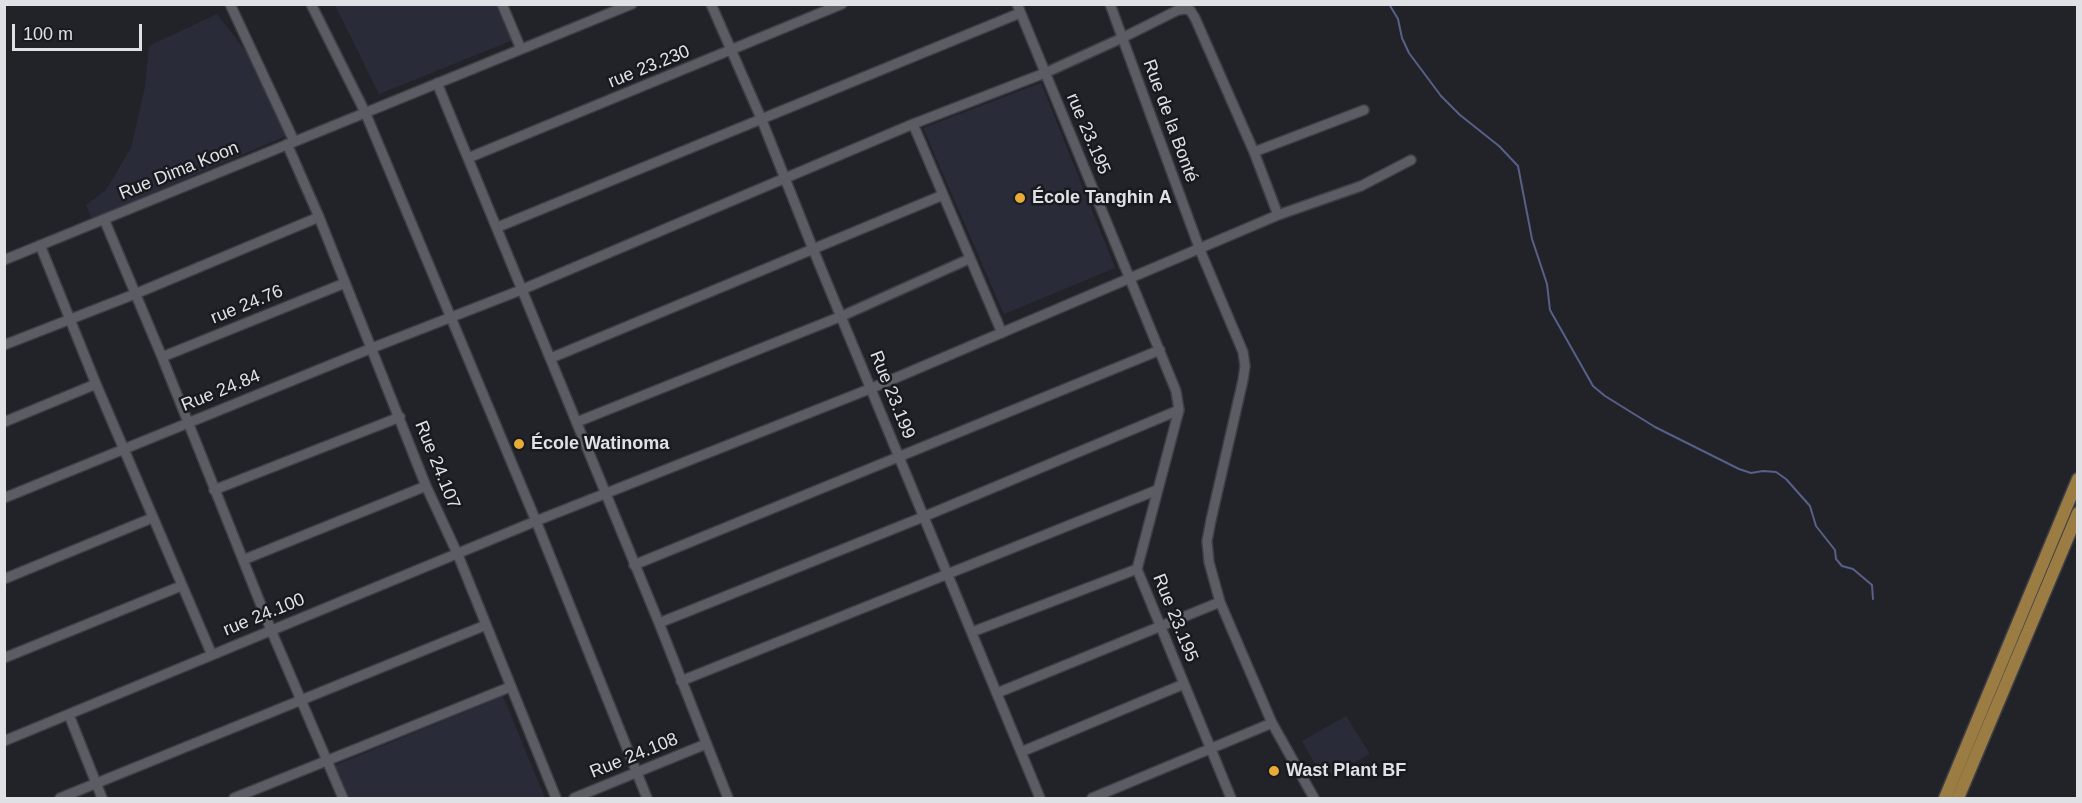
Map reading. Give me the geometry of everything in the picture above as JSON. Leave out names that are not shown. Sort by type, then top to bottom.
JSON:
[{"type":"main road","points":[[1945,798],[2078,479]]},
{"type":"main road","points":[[1958,798],[2078,513]]},
{"type":"street","name":"Rue 24.107","points":[[230,4],[290,142],[426,486],[458,555],[556,798]]},
{"type":"street","points":[[311,4],[365,112],[536,521],[647,798]]},
{"type":"street","points":[[502,4],[521,49]]},
{"type":"street","name":"Rue Dima Koon","points":[[4,260],[632,4]]},
{"type":"street","name":"Rue 23.199","points":[[711,4],[761,118],[1040,798]]},
{"type":"street","name":"rue 23.230","points":[[468,158],[731,52],[842,4]]},
{"type":"street","name":"Rue de la Bonté","points":[[1110,4],[1200,250],[1243,352],[1245,366],[1207,541],[1209,562],[1220,602],[1272,723],[1314,798]]},
{"type":"street","points":[[498,228],[1018,9]]},
{"type":"street","name":"rue 23.195","points":[[1018,9],[1160,350],[1176,391],[1179,410]]},
{"type":"street","name":"Rue 24.84","points":[[4,498],[188,422],[521,290],[913,124],[1045,73],[1178,10],[1190,10],[1254,152]]},
{"type":"street","points":[[437,83],[659,623],[728,798]]},
{"type":"street","points":[[1278,215],[1254,152],[1364,110]]},
{"type":"street","points":[[913,124],[1002,333]]},
{"type":"street","name":"rue 24.100","points":[[4,741],[536,521],[872,388],[1278,215],[1354,189],[1411,160]]},
{"type":"street","points":[[551,358],[943,195]]},
{"type":"street","points":[[4,345],[135,294],[319,217]]},
{"type":"street","points":[[104,219],[271,630],[343,798]]},
{"type":"street","points":[[40,245],[152,518],[212,655]]},
{"type":"street","points":[[577,422],[842,316],[969,259]]},
{"type":"street","name":"rue 24.76","points":[[162,357],[345,283]]},
{"type":"street","points":[[634,565],[1160,350]]},
{"type":"street","points":[[4,422],[96,384]]},
{"type":"street","points":[[659,623],[923,517],[1179,410]]},
{"type":"street","name":"Rue 23.195","points":[[1179,410],[1137,569],[1231,798]]},
{"type":"street","points":[[214,490],[400,417]]},
{"type":"street","points":[[243,560],[426,486]]},
{"type":"street","points":[[681,681],[1157,490]]},
{"type":"street","points":[[4,579],[152,518]]},
{"type":"street","points":[[972,632],[1137,569]]},
{"type":"street","points":[[4,658],[181,586]]},
{"type":"street","points":[[997,693],[1220,602]]},
{"type":"street","points":[[60,798],[486,625]]},
{"type":"street","points":[[1021,752],[1184,684]]},
{"type":"street","points":[[234,798],[510,687]]},
{"type":"street","points":[[69,716],[102,798]]},
{"type":"street","points":[[1092,798],[1272,723]]},
{"type":"street","name":"Rue 24.108","points":[[574,798],[706,744]]},
{"type":"shaded area","points":[[335,5],[497,5],[513,40],[379,94]]},
{"type":"shaded area","points":[[217,14],[251,58],[288,135],[92,219],[86,205],[106,190],[131,148],[145,87],[149,46]]},
{"type":"shaded area","name":"École Tanghin A","points":[[1041,83],[1115,268],[1004,314],[923,128]]},
{"type":"shaded area","points":[[503,696],[545,798],[347,798],[334,766]]},
{"type":"shaded area","points":[[1346,716],[1370,754],[1323,778],[1302,741]]},
{"type":"waterway","points":[[1389,4],[1398,19],[1402,38],[1409,53],[1441,96],[1460,115],[1499,146],[1518,166],[1532,239],[1547,284],[1550,310],[1593,386],[1655,427],[1739,469],[1751,473],[1776,472],[1786,479],[1810,506],[1816,526],[1835,550],[1836,559],[1842,566],[1853,569],[1872,585],[1873,599]]},
{"type":"place","name":"École Tanghin A","points":[[1020,198]]},
{"type":"place","name":"École Watinoma","points":[[519,444]]},
{"type":"place","name":"Wast Plant BF","points":[[1274,771]]}]
